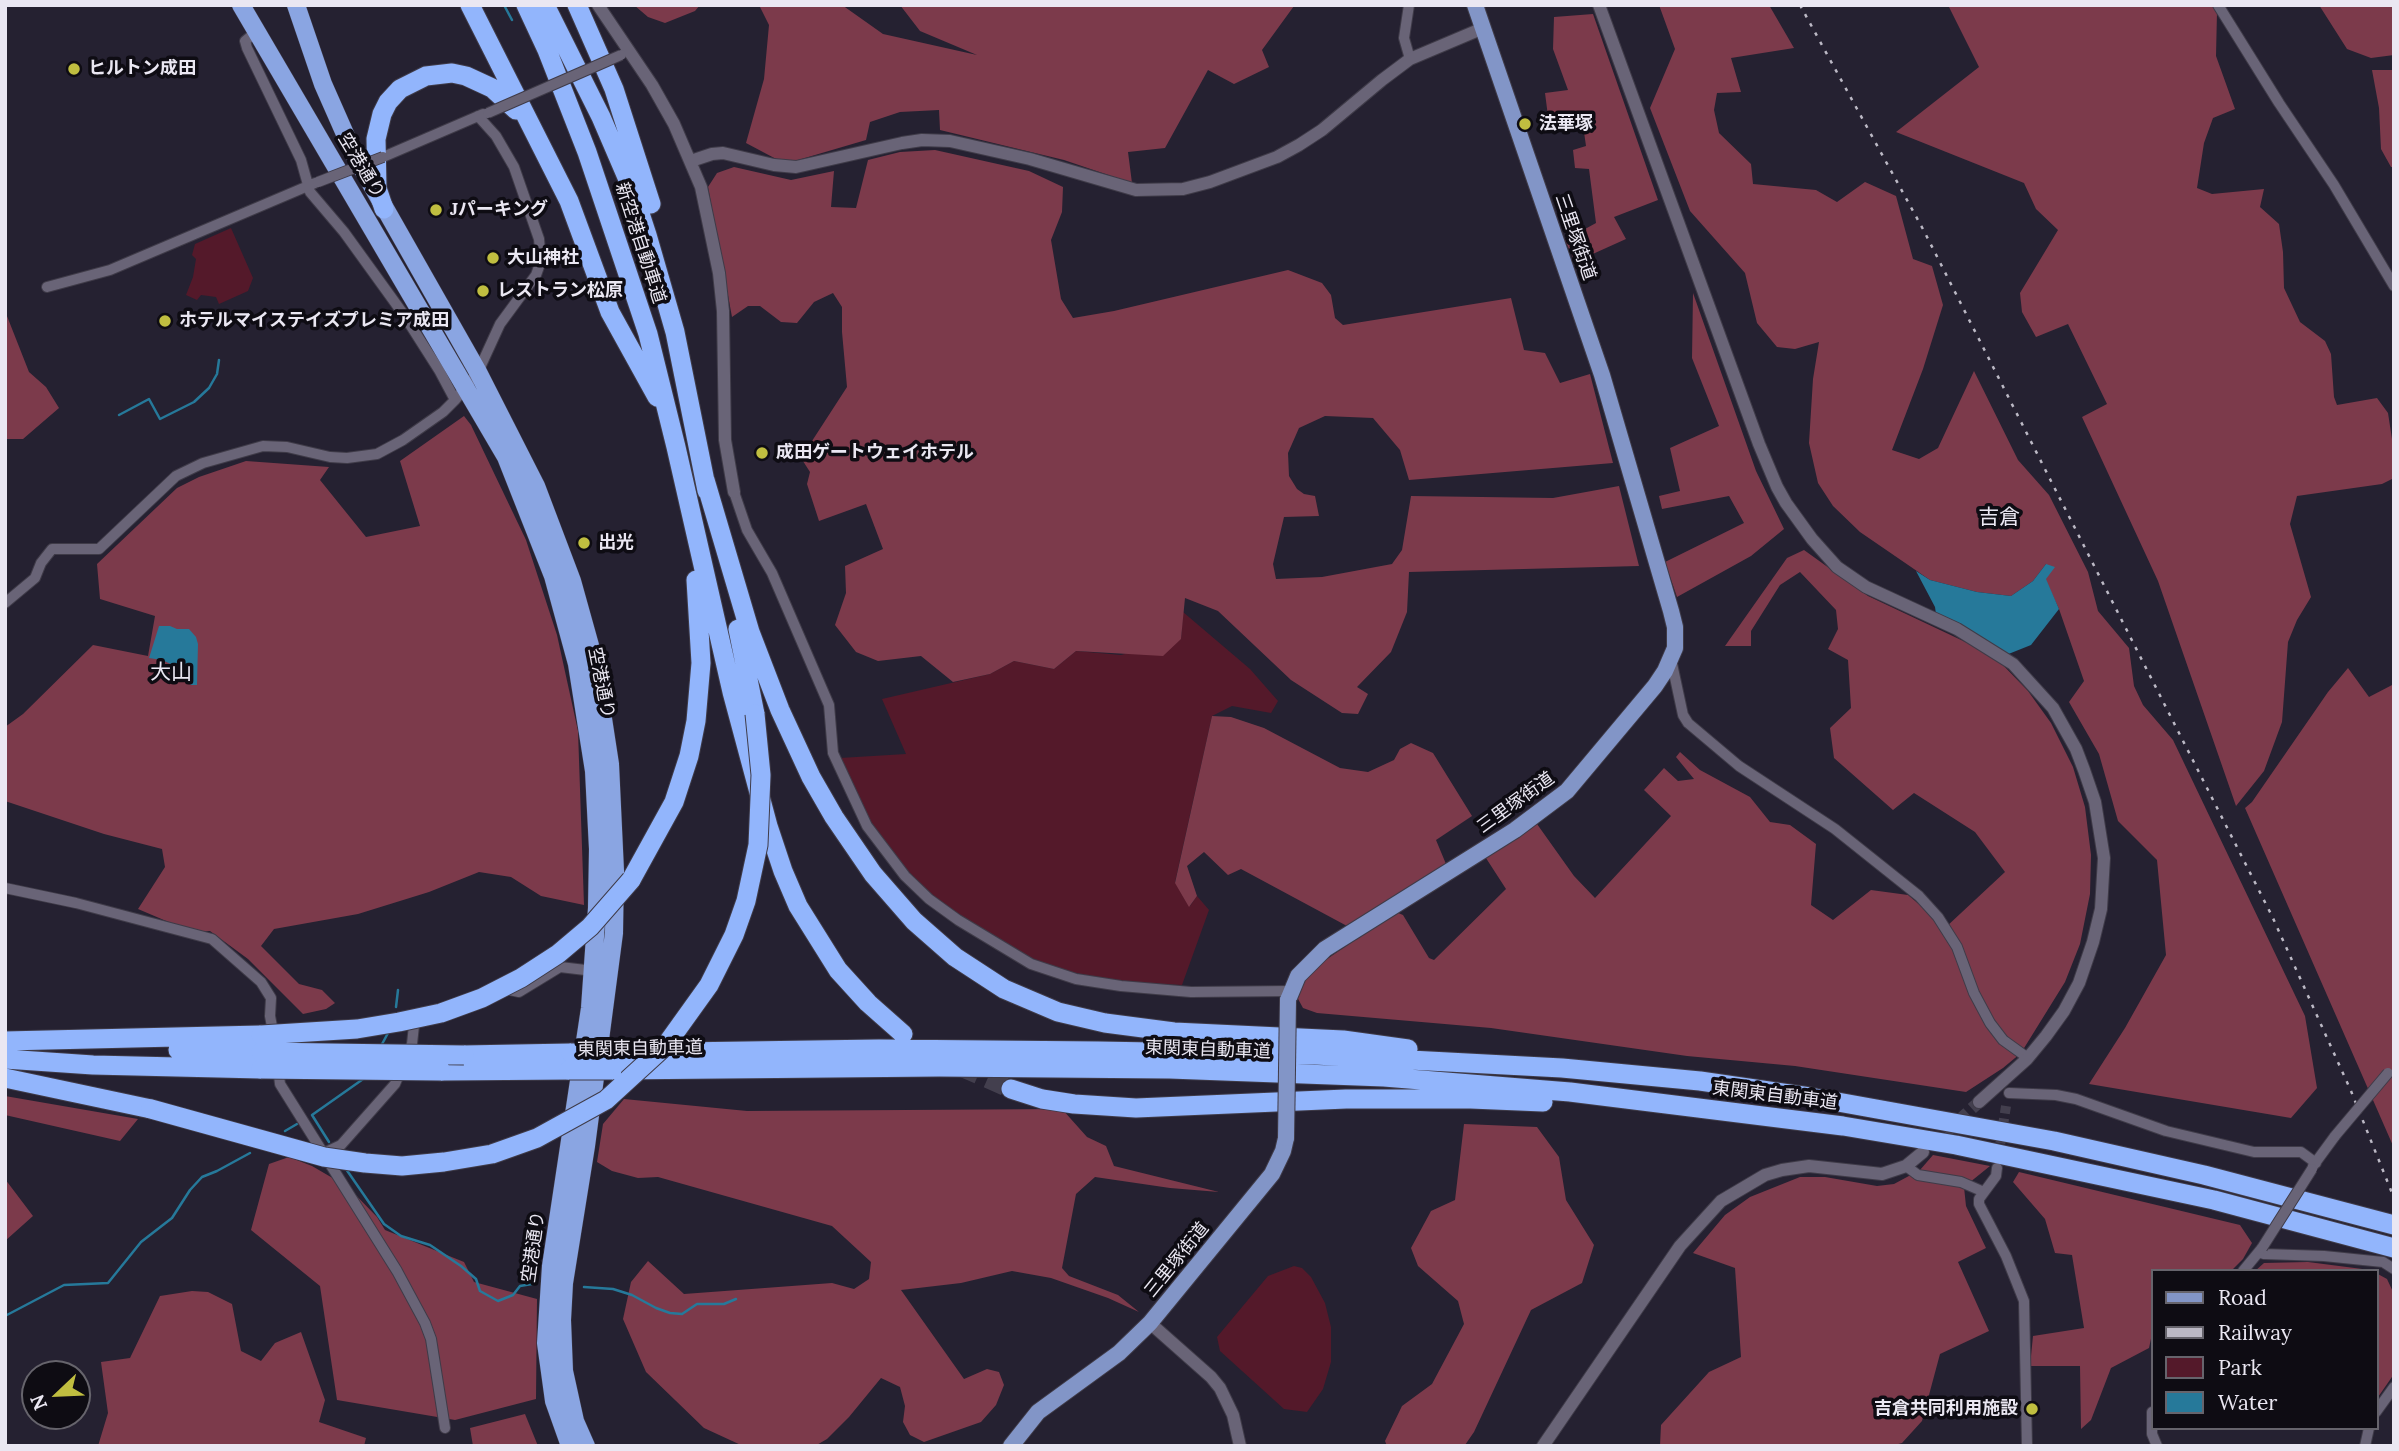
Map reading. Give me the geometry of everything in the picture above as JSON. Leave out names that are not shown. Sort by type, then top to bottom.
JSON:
[{"type":"highway","name":"空港通り","points":[[241,5],[461,393],[506,457],[544,551],[577,664],[590,740],[597,810],[598,891],[594,971],[580,1085],[551,1266],[546,1343],[554,1401],[570,1446]]},
{"type":"highway","name":"空港通り","points":[[296,5],[323,84],[353,152],[478,372],[536,486],[572,581],[594,660],[610,764],[615,871],[614,933],[586,1146],[564,1283],[562,1320],[564,1371],[575,1421],[586,1446]]},
{"type":"highway","points":[[470,5],[576,217],[607,304],[652,385],[676,447]]},
{"type":"highway","name":"新空港自動車道","points":[[526,5],[567,98],[604,197],[648,334],[688,502]]},
{"type":"highway","name":"新空港自動車道","points":[[545,5],[590,94],[632,189],[668,302],[705,480]]},
{"type":"highway","points":[[577,5],[614,89],[673,271],[684,327],[692,413]]},
{"type":"highway","points":[[384,209],[377,188],[374,154],[378,122],[388,102],[400,89],[414,80],[438,73],[452,73],[480,81],[505,98],[535,136]]},
{"type":"highway","points":[[5,1077],[151,1109],[324,1157],[402,1166],[492,1154],[537,1138],[606,1100],[666,1045],[709,985],[734,935],[746,901],[758,845],[761,775],[752,692],[705,480]]},
{"type":"highway","points":[[705,480],[750,632],[769,682],[795,744],[834,817],[895,901],[955,957],[985,978],[1058,1012],[1135,1028],[1343,1040],[1562,1068]]},
{"type":"highway","points":[[264,1046],[441,1013],[482,998],[521,978],[558,954],[590,927],[631,880],[674,802],[689,756],[696,721],[701,632],[688,502]]},
{"type":"highway","points":[[688,502],[732,692],[783,871],[804,916],[838,970],[877,1012],[903,1034]]},
{"type":"highway","name":"東関東自動車道","points":[[5,1042],[98,1048],[264,1046],[570,1062]]},
{"type":"highway","name":"東関東自動車道","points":[[5,1059],[93,1065],[264,1046],[441,1071],[570,1062],[879,1049],[1315,1055],[1562,1068],[1700,1081],[1810,1097],[2054,1141],[2204,1175],[2394,1225]]},
{"type":"highway","name":"東関東自動車道","points":[[613,1061],[1309,1073],[1570,1092],[1768,1116],[1985,1151],[2214,1200],[2394,1248]]},
{"type":"highway","points":[[1011,1089],[1042,1099],[1108,1107],[1346,1099],[1459,1099],[1768,1116]]},
{"type":"main road","name":"三里塚街道","points":[[1011,1446],[1038,1412],[1119,1353],[1150,1323],[1272,1174],[1286,1138],[1289,996],[1298,976],[1325,949],[1516,830],[1567,791],[1654,686],[1675,648],[1675,627],[1602,375],[1481,29],[1475,5]]},
{"type":"street","points":[[598,5],[625,52],[652,85],[691,161],[701,187],[719,273],[723,311],[725,440],[734,492],[747,530],[772,573],[829,705],[833,753],[867,826],[905,876],[929,899],[958,920],[1031,964],[1076,979],[1121,986],[1289,996]]},
{"type":"street","points":[[1409,5],[1404,38],[1410,60]]},
{"type":"street","points":[[1599,5],[1759,444],[1786,503],[1836,566],[1866,587],[1956,629],[2013,664],[2053,708],[2076,749],[2095,802],[2104,858],[2101,909],[2079,983],[2064,1011],[2028,1058],[1979,1102]]},
{"type":"street","points":[[2218,5],[2334,185],[2394,286]]},
{"type":"street","points":[[691,161],[723,153],[774,165],[796,167],[902,143],[922,140],[950,141],[1030,159],[1136,190],[1183,190],[1277,156],[1298,145],[1322,130],[1382,79],[1410,60],[1481,29]]},
{"type":"street","points":[[256,32],[245,41],[247,48],[313,184],[310,192],[350,240],[404,315],[439,370],[461,393]]},
{"type":"street","points":[[47,287],[110,270],[483,115],[625,52]]},
{"type":"street","points":[[5,603],[35,578],[41,563],[52,550],[99,549],[176,476],[203,463],[263,446],[287,447],[330,457],[377,454],[403,440],[443,412],[478,372],[500,324],[536,275],[541,250],[507,153],[483,115]]},
{"type":"street","points":[[464,348],[476,351],[483,349],[495,335]]},
{"type":"street","points":[[1671,659],[1683,715],[1688,723],[1739,766],[1835,829],[1919,896],[1938,917],[1957,947],[1974,993],[1990,1023],[2003,1040],[2028,1058]]},
{"type":"street","points":[[5,888],[89,906],[212,939],[261,982],[271,999],[264,1046],[280,1084],[397,1271],[425,1323],[431,1339],[445,1428]]},
{"type":"street","points":[[264,1046],[336,1024],[416,1012],[491,987],[519,992],[559,967],[594,971]]},
{"type":"street","points":[[324,1153],[341,1145],[395,1084],[412,1044],[416,1012]]},
{"type":"street","points":[[2245,1269],[2261,1250],[2335,1136],[2391,1071]]},
{"type":"street","points":[[2004,1080],[2009,1093],[2006,1106]]},
{"type":"street","points":[[2009,1093],[2056,1095],[2076,1099],[2166,1131],[2254,1152],[2301,1152],[2314,1166]]},
{"type":"street","points":[[1543,1446],[1680,1246],[1721,1201],[1765,1175],[1782,1170],[1809,1166],[1881,1174],[1906,1166],[1923,1152]]},
{"type":"street","points":[[1906,1166],[1918,1175],[1961,1182],[1984,1192]]},
{"type":"street","points":[[1997,1168],[1996,1176],[1979,1199],[1979,1204],[2006,1256],[2024,1301],[2027,1446]]},
{"type":"street","points":[[2261,1250],[2264,1254],[2383,1262],[2394,1269]]},
{"type":"street","points":[[1150,1323],[1220,1388],[1233,1415],[1240,1446]]},
{"type":"street","points":[[2378,1409],[2394,1387]]},
{"type":"green space","points":[[231,228],[253,278],[248,291],[219,304],[216,297],[201,295],[197,300],[186,295],[193,277],[196,259],[192,255],[195,244]]},
{"type":"green space","points":[[1183,612],[1250,669],[1278,701],[1271,713],[1232,706],[1212,716],[1175,882],[1190,906],[1197,896],[1209,910],[1182,985],[1117,982],[1058,969],[1015,951],[931,896],[901,867],[878,837],[840,758],[906,754],[882,699],[990,674],[1014,661],[1054,669],[1076,651],[1121,655],[1181,639]]},
{"type":"green space","points":[[1294,1266],[1302,1268],[1311,1277],[1325,1303],[1331,1327],[1331,1362],[1323,1389],[1307,1412],[1284,1409],[1220,1351],[1217,1337],[1268,1276]]},
{"type":"shaded area","points":[[634,5],[700,5],[695,11],[665,23],[648,17]]},
{"type":"shaded area","points":[[759,5],[842,5],[883,34],[977,55],[920,31],[900,5],[1320,5],[1294,6],[1262,50],[1269,67],[1234,84],[1208,70],[1165,148],[1128,152],[1132,183],[1064,160],[940,130],[939,110],[900,112],[870,122],[866,140],[798,160],[778,160],[746,143],[764,79],[769,25]]},
{"type":"shaded area","points":[[1659,5],[1769,5],[1794,48],[1731,58],[1741,92],[1717,93],[1714,110],[1719,133],[1751,164],[1753,184],[1816,190],[1837,202],[1865,182],[1896,196],[1913,259],[1932,266],[1943,305],[1923,369],[1892,450],[1919,459],[1938,448],[1974,371],[2018,460],[2049,495],[2088,572],[2098,611],[2129,648],[2134,686],[2143,705],[2173,740],[2305,1016],[2317,1088],[2291,1118],[2089,1084],[2125,1028],[2166,955],[2157,860],[2118,821],[2099,754],[2069,702],[2084,681],[2059,609],[2045,579],[2046,564],[2033,581],[2011,596],[1977,592],[1930,580],[1860,532],[1833,506],[1818,483],[1809,443],[1813,379],[1819,342],[1795,349],[1777,347],[1757,323],[1745,273],[1690,211],[1650,108],[1675,49]]},
{"type":"shaded area","points":[[1948,5],[2212,5],[2217,12],[2216,56],[2235,109],[2213,118],[2204,143],[2197,188],[2212,194],[2264,189],[2260,207],[2279,224],[2284,288],[2300,322],[2325,341],[2331,354],[2337,405],[2377,398],[2388,413],[2394,452],[2394,478],[2382,484],[2297,496],[2290,524],[2311,597],[2288,642],[2282,722],[2264,771],[2236,806],[2158,581],[2082,417],[2107,404],[2068,324],[2036,337],[2022,312],[2020,293],[2058,230],[2036,209],[2024,183],[1896,132],[1979,67]]},
{"type":"shaded area","points":[[2319,5],[2394,5],[2394,55],[2371,58],[2347,49]]},
{"type":"shaded area","points":[[1593,14],[1658,200],[1614,217],[1626,239],[1575,262],[1565,240],[1596,223],[1589,169],[1575,168],[1573,150],[1586,146],[1583,125],[1549,124],[1545,93],[1568,90],[1553,49],[1554,17]]},
{"type":"shaded area","points":[[2372,70],[2394,70],[2394,167],[2391,167],[2381,149],[2379,108]]},
{"type":"shaded area","points":[[935,150],[1029,171],[1063,187],[1062,212],[1051,240],[1061,299],[1073,318],[1114,311],[1288,270],[1322,283],[1331,295],[1335,318],[1343,325],[1511,298],[1524,350],[1545,353],[1560,383],[1590,374],[1613,463],[1409,480],[1400,450],[1373,418],[1325,416],[1299,428],[1288,453],[1289,476],[1297,489],[1304,494],[1315,496],[1319,516],[1284,517],[1273,564],[1276,579],[1322,577],[1392,564],[1402,550],[1411,496],[1553,498],[1619,486],[1639,566],[1409,572],[1407,612],[1391,652],[1357,687],[1368,694],[1358,714],[1342,713],[1291,680],[1218,611],[1185,598],[1181,639],[1163,656],[1076,651],[1054,669],[1014,661],[990,674],[953,682],[921,656],[878,661],[856,652],[835,625],[846,593],[845,566],[883,549],[866,504],[819,521],[807,484],[810,472],[801,458],[847,387],[842,307],[833,293],[814,302],[797,323],[781,322],[760,306],[748,306],[732,317],[708,187],[717,173],[734,167],[791,180],[834,171],[831,207],[856,208],[868,160],[900,152]]},
{"type":"shaded area","points":[[1693,293],[1756,471],[1784,529],[1751,556],[1677,597],[1665,562],[1744,523],[1729,496],[1662,509],[1659,496],[1680,491],[1670,448],[1719,426],[1692,358]]},
{"type":"shaded area","points":[[5,311],[29,372],[46,387],[59,408],[23,439],[5,439]]},
{"type":"shaded area","points":[[464,416],[471,425],[526,540],[557,635],[578,731],[584,905],[541,896],[511,877],[479,872],[429,892],[358,914],[274,929],[261,946],[299,984],[322,990],[335,1003],[326,1009],[303,1014],[248,959],[210,931],[192,932],[138,909],[165,867],[162,849],[104,834],[5,801],[5,727],[23,714],[93,645],[148,656],[155,616],[100,599],[97,564],[177,488],[199,477],[246,461],[329,467],[320,480],[366,537],[420,526],[400,461]]},
{"type":"shaded area","points":[[1804,550],[1868,596],[1976,647],[1999,661],[2028,691],[2051,723],[2073,767],[2085,807],[2091,855],[2090,894],[2080,944],[2065,982],[2021,1053],[1966,1092],[1795,1066],[1687,1056],[1491,1028],[1317,1013],[1303,1008],[1297,997],[1302,982],[1311,970],[1396,912],[1403,915],[1429,958],[1434,960],[1506,889],[1484,855],[1529,825],[1537,824],[1574,876],[1595,898],[1671,816],[1644,790],[1664,768],[1678,781],[1694,779],[1676,757],[1680,752],[1700,770],[1750,797],[1770,822],[1790,825],[1816,844],[1811,905],[1833,920],[1871,890],[1908,895],[1946,927],[2005,872],[1975,832],[1914,793],[1893,810],[1834,758],[1830,728],[1851,708],[1848,660],[1828,649],[1838,629],[1836,610],[1800,572],[1780,585],[1751,631],[1751,646],[1725,646],[1787,558]]},
{"type":"shaded area","points":[[2348,668],[2369,697],[2394,684],[2394,1148],[2245,808]]},
{"type":"shaded area","points":[[1212,716],[1231,717],[1264,728],[1340,768],[1368,772],[1394,760],[1400,749],[1411,743],[1433,753],[1472,816],[1436,840],[1446,864],[1347,926],[1241,869],[1228,875],[1204,852],[1187,866],[1197,896],[1189,907],[1175,883]]},
{"type":"shaded area","points":[[5,1096],[138,1119],[120,1141],[5,1115]]},
{"type":"shaded area","points":[[624,1099],[747,1111],[1062,1109],[1087,1137],[1106,1146],[1114,1166],[1219,1192],[1095,1177],[1076,1194],[1062,1268],[1069,1276],[1118,1295],[1139,1312],[1051,1278],[1012,1271],[961,1283],[901,1290],[964,1379],[987,1369],[999,1372],[1004,1385],[996,1405],[981,1422],[924,1442],[910,1435],[903,1422],[905,1406],[900,1387],[881,1378],[849,1417],[827,1439],[815,1446],[743,1446],[704,1428],[646,1372],[623,1319],[631,1282],[648,1261],[684,1294],[832,1283],[854,1289],[869,1279],[871,1262],[832,1226],[658,1177],[638,1178],[612,1171],[597,1162],[603,1124]]},
{"type":"shaded area","points":[[1464,1124],[1537,1127],[1559,1157],[1566,1200],[1594,1245],[1582,1283],[1531,1310],[1474,1432],[1465,1445],[1387,1446],[1385,1441],[1402,1406],[1432,1384],[1464,1324],[1458,1301],[1418,1266],[1411,1248],[1431,1211],[1455,1200]]},
{"type":"shaded area","points":[[1933,1155],[1990,1166],[1964,1187],[1966,1206],[1986,1248],[1958,1262],[1989,1331],[1940,1354],[1922,1421],[1902,1443],[1891,1446],[1660,1446],[1661,1425],[1709,1372],[1741,1357],[1735,1268],[1693,1253],[1725,1215],[1750,1197],[1800,1177],[1825,1177],[1877,1186],[1894,1184],[1920,1170]]},
{"type":"shaded area","points":[[289,1157],[312,1166],[348,1187],[377,1217],[385,1230],[464,1262],[474,1282],[537,1299],[536,1399],[455,1420],[337,1400],[320,1286],[251,1230],[269,1164]]},
{"type":"shaded area","points":[[2019,1172],[2240,1225],[2252,1243],[2243,1259],[2233,1269],[2150,1269],[2149,1348],[2111,1368],[2091,1420],[2081,1429],[2080,1366],[2030,1366],[2033,1336],[2084,1328],[2072,1255],[2055,1253],[2045,1219],[2013,1182]]},
{"type":"shaded area","points":[[5,1179],[33,1216],[5,1241]]},
{"type":"shaded area","points":[[2308,1262],[2362,1269],[2257,1269],[2264,1263]]},
{"type":"shaded area","points":[[2378,1274],[2387,1279],[2394,1294],[2394,1374],[2378,1397]]},
{"type":"shaded area","points":[[192,1291],[208,1292],[232,1304],[241,1351],[261,1361],[275,1343],[301,1332],[325,1400],[319,1422],[366,1438],[364,1446],[98,1446],[108,1413],[101,1362],[130,1358],[160,1296]]},
{"type":"shaded area","points":[[525,1414],[538,1446],[473,1446],[470,1428]]},
{"type":"water","points":[[2046,564],[2055,567],[2046,579],[2059,609],[2031,645],[2006,655],[1936,614],[1916,571],[1930,580],[1977,592],[2011,596],[2033,581]]},
{"type":"water","points":[[159,626],[189,629],[196,637],[197,685],[191,685],[175,666],[149,658]]},
{"type":"waterway","points":[[504,5],[512,20]]},
{"type":"waterway","points":[[119,415],[149,399],[160,419],[194,402],[209,388],[217,374],[219,360]]},
{"type":"waterway","points":[[396,1007],[398,990]]},
{"type":"waterway","points":[[381,1046],[388,1033]]},
{"type":"waterway","points":[[329,1142],[312,1115],[366,1077]]},
{"type":"waterway","points":[[285,1131],[297,1124]]},
{"type":"waterway","points":[[5,1316],[64,1285],[108,1283],[141,1242],[172,1218],[202,1177],[250,1153]]},
{"type":"waterway","points":[[346,1169],[384,1224],[401,1236],[430,1245],[461,1266],[476,1279],[480,1291],[498,1301],[513,1295],[520,1286],[532,1284]]},
{"type":"waterway","points":[[584,1287],[613,1289],[632,1295],[656,1308],[682,1314],[697,1304],[724,1304],[736,1299]]},
{"type":"tunnel","points":[[961,1067],[1011,1089]]},
{"type":"tunnel","points":[[1932,1145],[1979,1102]]},
{"type":"tunnel","points":[[1998,1158],[2006,1106]]},
{"type":"railway","points":[[1800,5],[1924,231],[2272,916],[2351,1091],[2394,1198]]},
{"type":"place","name":"ヒルトン成田","points":[[74,69]]},
{"type":"place","name":"法華塚","points":[[1525,124]]},
{"type":"place","name":"Jパーキング","points":[[436,210]]},
{"type":"place","name":"大山神社","points":[[493,258]]},
{"type":"place","name":"レストラン松原","points":[[483,291]]},
{"type":"place","name":"ホテルマイステイズプレミア成田","points":[[165,321]]},
{"type":"place","name":"成田ゲートウェイホテル","points":[[762,453]]},
{"type":"place","name":"出光","points":[[584,543]]},
{"type":"place","name":"吉倉共同利用施設","points":[[2032,1409]]},
{"type":"district","name":"吉倉","points":[[1999,518]]},
{"type":"district","name":"大山","points":[[171,673]]}]
